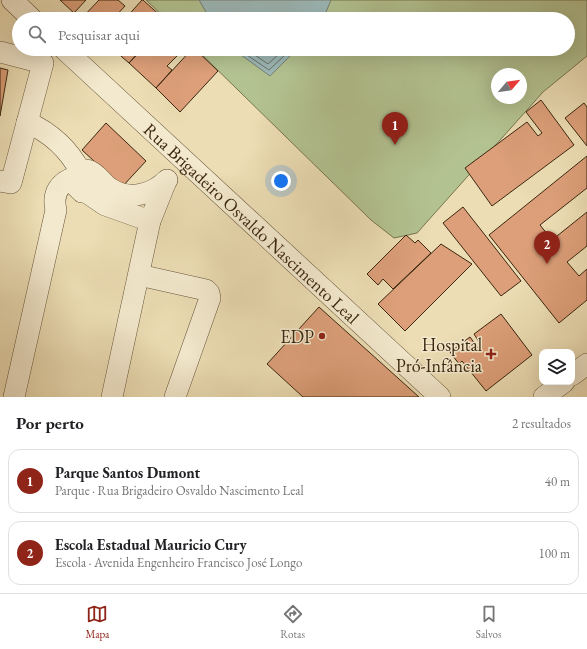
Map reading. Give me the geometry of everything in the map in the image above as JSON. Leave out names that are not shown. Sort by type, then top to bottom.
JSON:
[{"type":"street","points":[[12,0],[25,12]]},
{"type":"street","points":[[0,52],[12,55]]},
{"type":"street","points":[[0,181],[11,183],[43,63],[16,56]]},
{"type":"street","name":"Rua Brigadeiro Osvaldo Nascimento Leal","points":[[71,56],[184,162],[440,397]]},
{"type":"street","points":[[27,122],[50,134],[59,142],[74,160],[84,182],[105,205],[150,221]]},
{"type":"street","points":[[14,397],[56,210],[55,196],[58,189],[68,179],[130,195],[151,192],[166,181],[184,162]]},
{"type":"street","points":[[112,397],[150,221],[166,181]]},
{"type":"street","points":[[139,275],[206,290],[209,293],[210,298],[175,397]]},
{"type":"street","points":[[575,374],[587,364]]},
{"type":"street","points":[[544,397],[560,385]]},
{"type":"green space","points":[[146,0],[587,0],[587,56],[543,92],[417,233],[394,238],[371,220],[203,56],[575,56],[575,12],[159,12]]},
{"type":"water","points":[[199,0],[331,0],[326,12],[206,12]]},
{"type":"water","points":[[243,56],[290,56],[270,76]]},
{"type":"building","points":[[60,0],[86,0],[75,12],[73,12]]},
{"type":"building","points":[[99,0],[118,0],[125,6],[119,12],[88,12]]},
{"type":"building","points":[[143,0],[156,12],[131,12]]},
{"type":"building","points":[[121,56],[136,56],[129,63]]},
{"type":"building","points":[[136,56],[177,56],[167,66],[172,70],[156,88],[129,63]]},
{"type":"building","points":[[186,56],[202,56],[218,71],[180,112],[156,88]]},
{"type":"building","points":[[0,68],[8,70],[0,116]]},
{"type":"building","points":[[541,100],[574,145],[492,206],[465,168],[527,122],[538,136],[542,133],[526,112]]},
{"type":"building","points":[[584,103],[587,107],[587,146],[565,118]]},
{"type":"building","points":[[106,123],[146,161],[122,187],[82,150]]},
{"type":"building","points":[[587,156],[587,188],[540,225],[552,240],[587,212],[587,246],[567,262],[579,276],[587,269],[587,300],[559,323],[489,235]]},
{"type":"building","points":[[463,207],[521,281],[501,296],[443,223]]},
{"type":"building","points":[[406,235],[415,243],[418,240],[431,253],[393,289],[383,279],[378,285],[367,274]]},
{"type":"building","points":[[441,244],[472,264],[405,331],[378,304]]},
{"type":"building","name":"EDP","points":[[319,307],[419,397],[303,397],[267,364]]},
{"type":"building","name":"Hospital Pró-Infância","points":[[501,314],[532,355],[486,391],[462,361],[459,364],[450,352],[470,337],[478,348],[481,345],[474,334]]},
{"type":"place","name":"Parque Santos Dumont","points":[[395,145]]},
{"type":"place","name":"Escola Estadual Mauricio Cury","points":[[547,264]]},
{"type":"place","name":"EDP","points":[[322,336]]},
{"type":"place","name":"Hospital Pró-Infância","points":[[491,354]]}]
